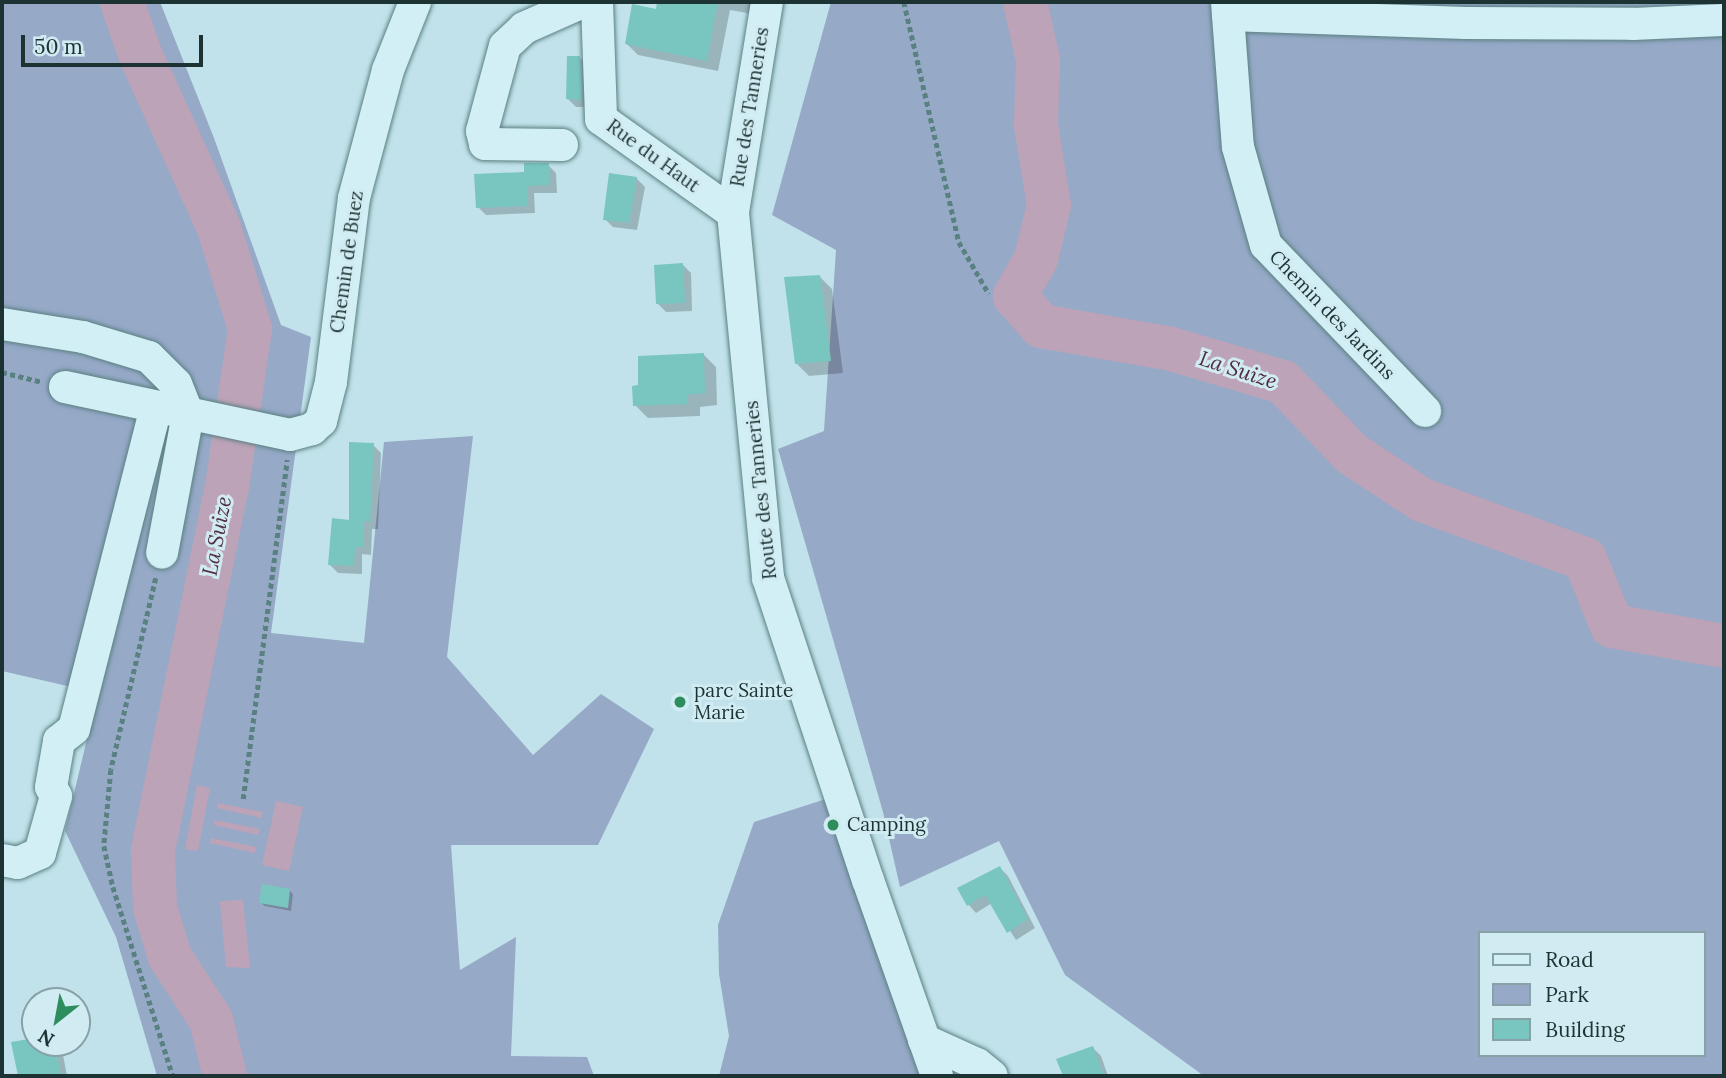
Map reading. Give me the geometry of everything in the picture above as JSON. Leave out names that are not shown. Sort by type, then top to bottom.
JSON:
[{"type":"street","name":"Chemin de Buez","points":[[277,433],[312,429],[321,421],[331,382],[354,198],[388,70],[415,2]]},
{"type":"street","points":[[562,145],[485,144],[482,131],[496,69],[505,46],[524,28],[583,2]]},
{"type":"street","name":"Rue du Haut","points":[[597,2],[601,119],[733,213]]},
{"type":"street","name":"Rue des Tanneries","points":[[733,213],[767,2]]},
{"type":"street","points":[[1228,8],[1479,23],[1724,20]]},
{"type":"street","name":"Chemin des Jardins","points":[[1228,8],[1238,146],[1266,246],[1425,411]]},
{"type":"street","name":"Route des Tanneries","points":[[733,213],[768,579],[937,1076]]},
{"type":"street","points":[[2,324],[83,337],[149,357],[203,417]]},
{"type":"street","points":[[65,387],[277,433]]},
{"type":"street","points":[[2,859],[18,863],[40,853],[56,796],[51,787],[59,741],[74,729],[156,407]]},
{"type":"street","points":[[162,553],[203,417]]},
{"type":"street","points":[[924,1040],[977,1064],[992,1076]]},
{"type":"path","points":[[904,2],[959,242],[989,294]]},
{"type":"path","points":[[2,372],[65,387]]},
{"type":"path","points":[[243,799],[277,433]]},
{"type":"path","points":[[162,553],[111,770],[104,846],[113,887],[173,1076]]},
{"type":"green space","points":[[2,2],[160,2],[214,138],[281,325],[311,337],[271,633],[364,643],[384,442],[473,436],[447,657],[533,755],[601,694],[654,729],[598,845],[451,845],[460,970],[516,937],[511,1056],[587,1057],[594,1076],[157,1076],[116,937],[65,831],[98,693],[2,671]]},
{"type":"green space","points":[[831,2],[1724,2],[1724,1076],[1204,1076],[1065,975],[999,841],[900,887],[883,812],[778,449],[824,431],[836,250],[772,215]]},
{"type":"green space","points":[[829,798],[924,1076],[719,1076],[729,1036],[719,974],[718,925],[754,822]]},
{"type":"shaded area","points":[[197,785],[210,788],[198,851],[185,849]]},
{"type":"shaded area","points":[[276,801],[303,807],[289,871],[262,865]]},
{"type":"shaded area","points":[[218,803],[263,812],[261,818],[217,808]]},
{"type":"shaded area","points":[[215,820],[260,829],[258,835],[214,825]]},
{"type":"shaded area","points":[[211,838],[256,847],[255,853],[210,843]]},
{"type":"shaded area","points":[[243,900],[250,968],[226,967],[220,901]]},
{"type":"building","points":[[657,2],[718,2],[707,61],[625,44],[632,4],[656,9]]},
{"type":"building","points":[[567,56],[580,56],[582,100],[566,99]]},
{"type":"building","points":[[524,163],[549,163],[549,185],[527,186],[528,206],[476,208],[474,174],[524,172]]},
{"type":"building","points":[[609,173],[637,177],[629,223],[603,220]]},
{"type":"building","points":[[683,263],[685,303],[656,304],[654,265]]},
{"type":"building","points":[[820,275],[831,361],[795,364],[784,277]]},
{"type":"building","points":[[704,353],[705,393],[688,395],[688,404],[633,406],[632,386],[638,385],[638,356]]},
{"type":"building","points":[[349,442],[374,443],[370,522],[364,521],[363,547],[355,547],[354,566],[328,565],[332,518],[349,520]]},
{"type":"building","points":[[1000,866],[1028,919],[1007,933],[985,895],[967,906],[957,888]]},
{"type":"building","points":[[262,884],[290,889],[288,908],[259,903]]},
{"type":"building","points":[[21,1040],[21,1057],[58,1057],[61,1076],[18,1076],[11,1042]]},
{"type":"building","points":[[1093,1046],[1104,1076],[1063,1076],[1056,1059]]},
{"type":"waterway","name":"La Suize","points":[[122,2],[140,54],[219,228],[250,329],[227,486],[153,850],[155,908],[170,957],[211,1020],[225,1076]]},
{"type":"waterway","name":"La Suize","points":[[1025,2],[1038,60],[1036,125],[1049,205],[1036,259],[1015,296],[1041,326],[1171,349],[1283,382],[1352,454],[1422,500],[1585,559],[1612,626],[1724,646]]},
{"type":"place","name":"parc Sainte Marie","points":[[680,702]]},
{"type":"place","name":"Camping","points":[[833,825]]}]
